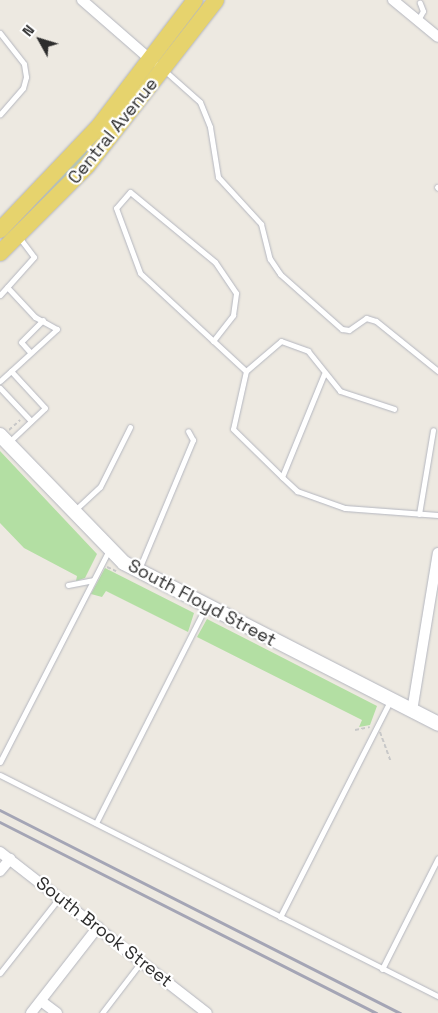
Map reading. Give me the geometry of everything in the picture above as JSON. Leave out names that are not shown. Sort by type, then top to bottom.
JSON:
[{"type":"main road","name":"Central Avenue","points":[[0,253],[86,166],[157,65],[195,0]]},
{"type":"main road","name":"Central Avenue","points":[[4,223],[80,148],[216,0]]},
{"type":"street","points":[[82,0],[157,65]]},
{"type":"street","points":[[393,0],[438,37]]},
{"type":"street","name":"South Floyd Street","points":[[5,436],[72,512],[109,550],[138,571],[438,724]]},
{"type":"street","points":[[412,710],[438,553]]},
{"type":"street","name":"South Brook Street","points":[[0,852],[208,1013]]},
{"type":"street","points":[[0,872],[10,859]]},
{"type":"street","points":[[31,1013],[98,927]]},
{"type":"street","points":[[41,1001],[57,1013]]},
{"type":"lane","points":[[418,20],[423,11],[420,3]]},
{"type":"lane","points":[[0,33],[24,64],[26,76],[23,88],[0,114]]},
{"type":"lane","points":[[157,65],[200,102],[210,127],[218,176],[261,224],[270,259],[280,274],[342,329],[349,330],[366,318],[376,321],[438,371]]},
{"type":"lane","points":[[214,341],[233,315],[236,293],[215,262],[130,192],[116,208],[140,273],[246,371]]},
{"type":"lane","points":[[0,295],[34,257],[18,236]]},
{"type":"lane","points":[[0,381],[57,329],[43,320],[7,287]]},
{"type":"lane","points":[[30,352],[21,342],[43,320]]},
{"type":"lane","points":[[394,409],[340,391],[324,374],[308,351],[281,341],[246,371],[232,429],[297,491],[345,508],[438,515]]},
{"type":"lane","points":[[5,436],[31,421],[45,408],[11,371]]},
{"type":"lane","points":[[282,477],[324,374]]},
{"type":"lane","points":[[0,388],[31,421]]},
{"type":"lane","points":[[72,512],[100,487],[130,427]]},
{"type":"lane","points":[[138,571],[193,440],[188,430]]},
{"type":"lane","points":[[419,514],[433,430]]},
{"type":"lane","points":[[0,762],[109,550]]},
{"type":"lane","points":[[68,585],[93,580]]},
{"type":"lane","points":[[96,824],[206,606]]},
{"type":"lane","points":[[280,917],[391,700]]},
{"type":"lane","points":[[0,775],[438,996]]},
{"type":"lane","points":[[382,969],[438,858]]},
{"type":"lane","points":[[0,973],[59,898]]},
{"type":"lane","points":[[102,1013],[142,961]]},
{"type":"path","points":[[5,436],[21,419]]},
{"type":"path","points":[[355,730],[371,727],[375,719]]},
{"type":"path","points":[[376,730],[384,734],[391,762]]},
{"type":"green space","points":[[108,125],[87,154],[0,246],[3,236]]},
{"type":"green space","points":[[0,451],[97,554],[85,578],[76,581],[77,576],[24,548],[0,523]]},
{"type":"green space","points":[[105,568],[194,613],[188,632],[106,591],[102,597],[91,594]]},
{"type":"green space","points":[[207,619],[377,706],[370,725],[359,727],[362,720],[197,637]]},
{"type":"railway","points":[[0,810],[400,1013]]},
{"type":"railway","points":[[0,822],[376,1013]]}]
